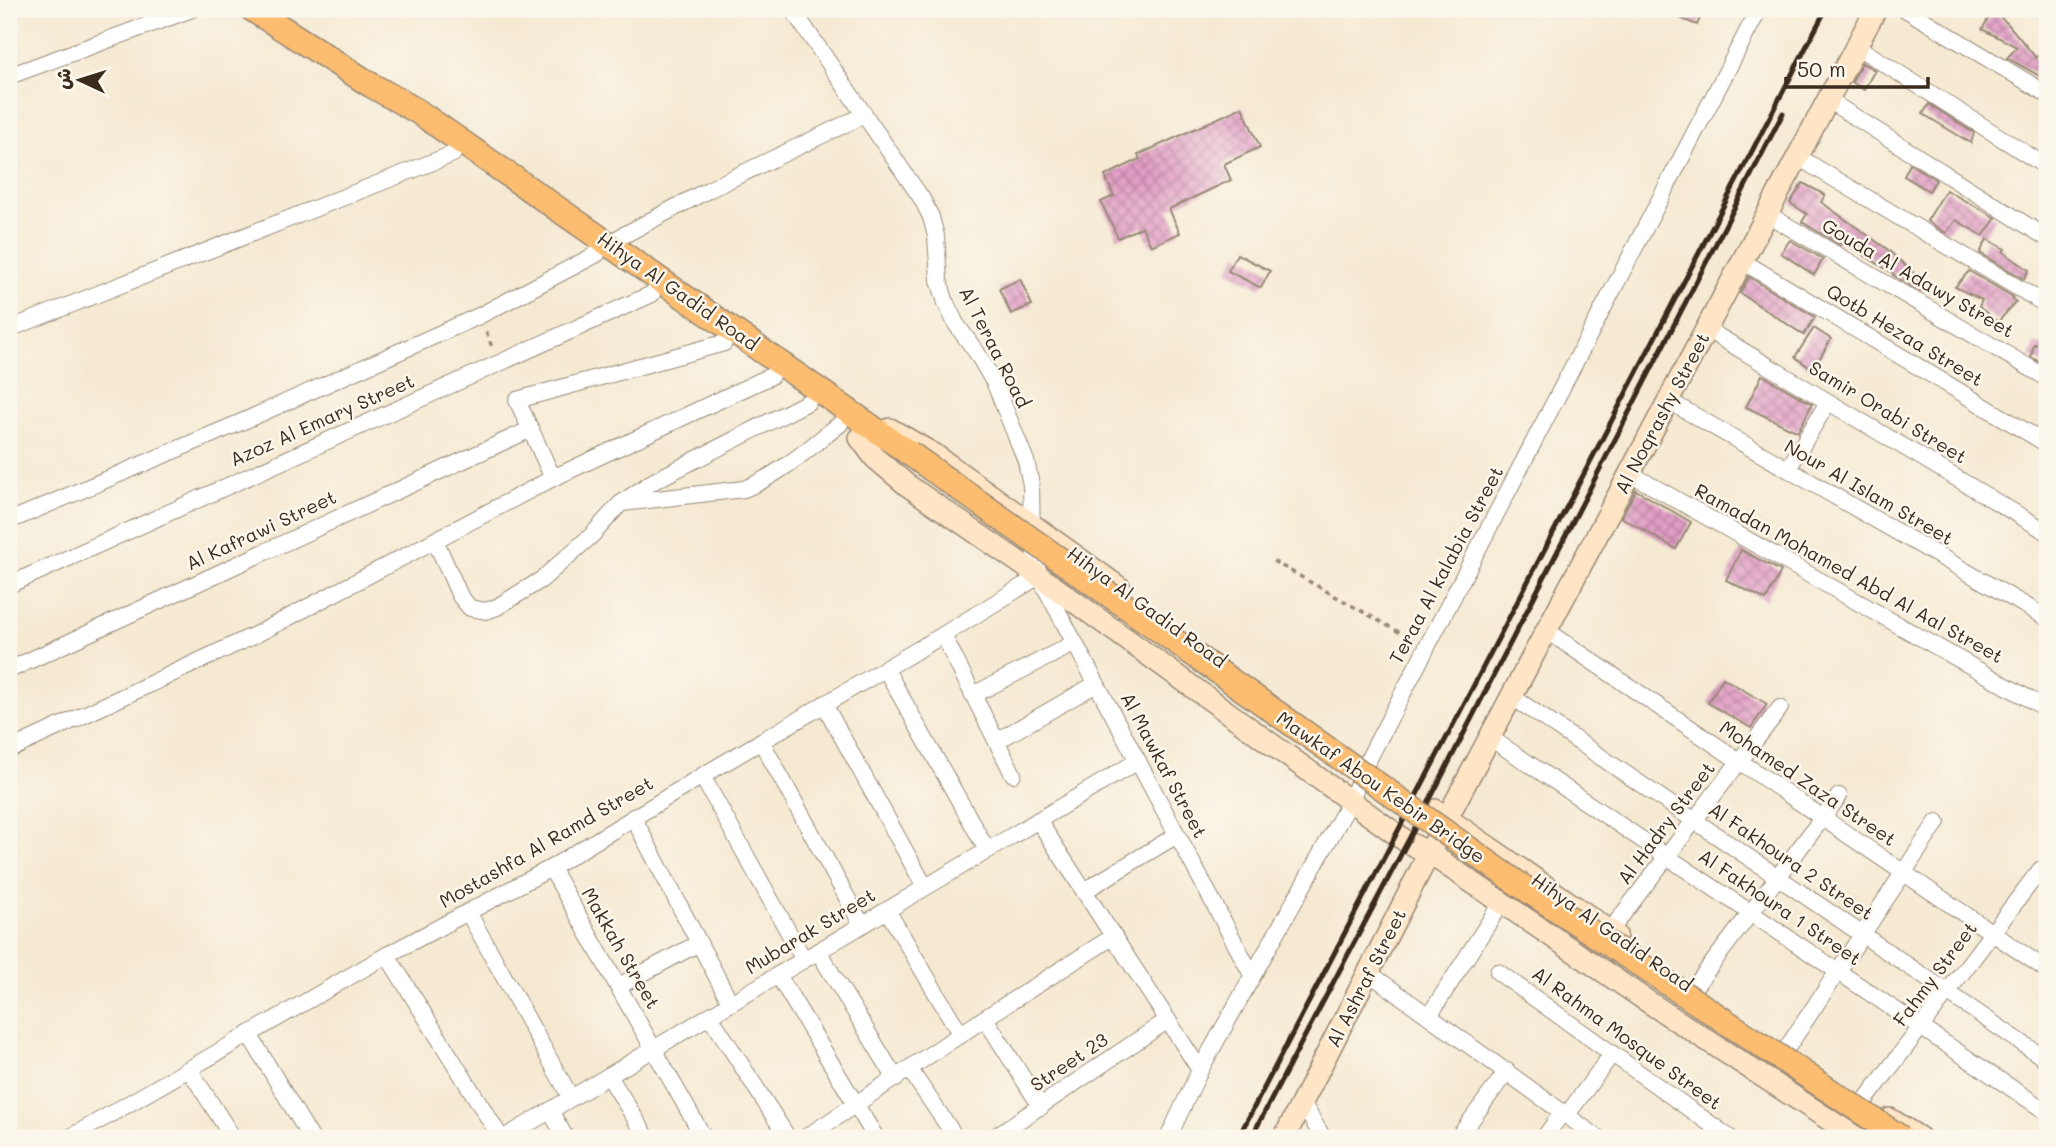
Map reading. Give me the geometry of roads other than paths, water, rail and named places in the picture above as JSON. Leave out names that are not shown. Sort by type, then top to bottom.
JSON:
[{"type":"main road","name":"Hihya Al Gadid Road","points":[[252,9],[417,111],[603,249],[856,428]]},
{"type":"main road","name":"Hihya Al Gadid Road","points":[[371,85],[410,122],[453,154],[603,249],[652,294],[808,402],[856,428]]},
{"type":"main road","name":"Mawkaf Abou Kebir Bridge","points":[[856,428],[1517,883],[1901,1138]]},
{"type":"main road","name":"Mawkaf Abou Kebir Bridge","points":[[904,459],[1508,896],[1873,1138]]},
{"type":"street","points":[[9,76],[192,9]]},
{"type":"street","name":"Al Teraa Road","points":[[792,9],[922,199],[931,217],[936,236],[939,280],[946,303],[956,324],[995,384],[1026,461],[1031,485],[1033,552],[1039,576]]},
{"type":"street","name":"Teraa Al kalabia Street","points":[[1168,1138],[1200,1070],[1351,800],[1367,762],[1759,9]]},
{"type":"street","name":"Al Noqrashy Street","points":[[1447,818],[1876,9]]},
{"type":"street","points":[[1905,9],[2047,94]]},
{"type":"street","points":[[1856,46],[2047,167]]},
{"type":"street","points":[[1828,100],[2047,238]]},
{"type":"street","points":[[9,521],[479,316],[708,190],[864,115]]},
{"type":"street","points":[[9,329],[453,154]]},
{"type":"street","points":[[1798,157],[2047,305]]},
{"type":"street","name":"Gouda Al Adawy Street","points":[[1768,214],[2047,378]]},
{"type":"street","name":"Qotb Hezaa Street","points":[[1742,261],[2047,444]]},
{"type":"street","name":"Azoz Al Emary Street","points":[[9,585],[652,294]]},
{"type":"street","name":"Samir Orabi Street","points":[[1706,329],[2047,532]]},
{"type":"street","points":[[553,478],[517,400],[724,343]]},
{"type":"street","points":[[9,750],[257,634],[553,478],[771,376]]},
{"type":"street","name":"Nour Al Islam Street","points":[[1669,401],[2047,618]]},
{"type":"street","points":[[435,540],[460,596],[470,608],[486,611],[497,607],[541,580],[592,535],[620,504],[652,481],[808,402]]},
{"type":"street","points":[[1788,469],[1828,402]]},
{"type":"street","points":[[620,504],[744,489],[856,428]]},
{"type":"street","name":"Hihya Al Gadid Road","points":[[856,428],[892,429],[914,442],[1031,523],[1210,654],[1784,1052],[1920,1138]]},
{"type":"street","name":"Hihya Al Gadid Road","points":[[856,428],[875,458],[906,485],[1039,576],[1407,842],[1429,853],[1658,1009],[1857,1138]]},
{"type":"street","name":"Al Kafrawi Street","points":[[9,670],[531,429]]},
{"type":"street","name":"Ramadan Mohamed Abd Al Aal Street","points":[[1631,474],[2047,709]]},
{"type":"street","name":"Mostashfa Al Ramd Street","points":[[69,1138],[387,955],[551,868],[1039,576]]},
{"type":"street","name":"Al Mawkaf Street","points":[[1039,576],[1252,975]]},
{"type":"street","name":"Mohamed Zaza Street","points":[[1546,630],[2047,970]]},
{"type":"street","points":[[943,635],[1013,774]]},
{"type":"street","points":[[973,695],[1075,643]]},
{"type":"street","points":[[885,668],[987,850]]},
{"type":"street","points":[[997,741],[1096,684]]},
{"type":"street","name":"Al Fakhoura 2 Street","points":[[1511,696],[2047,1060]]},
{"type":"street","points":[[824,704],[925,887]]},
{"type":"street","name":"Al Hadry Street","points":[[1610,931],[1780,708]]},
{"type":"street","name":"Al Fakhoura 1 Street","points":[[1489,737],[2047,1112]]},
{"type":"street","points":[[761,741],[862,925]]},
{"type":"street","name":"Mubarak Street","points":[[503,1138],[1138,761]]},
{"type":"street","points":[[702,776],[811,955],[903,1075],[956,1138]]},
{"type":"street","points":[[1693,989],[1839,796]]},
{"type":"street","points":[[633,817],[730,1003]]},
{"type":"street","name":"Al Ashraf Street","points":[[1284,1138],[1447,818]]},
{"type":"street","points":[[1038,820],[1200,1070]]},
{"type":"street","points":[[1784,1052],[1937,822]]},
{"type":"street","points":[[1084,891],[1177,835]]},
{"type":"street","name":"Makkah Street","points":[[551,868],[705,1138]]},
{"type":"street","name":"Fahmy Street","points":[[1864,1102],[2040,870]]},
{"type":"street","points":[[1429,1016],[1502,902]]},
{"type":"street","points":[[887,910],[961,1035]]},
{"type":"street","points":[[468,912],[571,1098]]},
{"type":"street","points":[[805,1138],[1114,936]]},
{"type":"street","points":[[619,986],[699,943]]},
{"type":"street","points":[[387,955],[503,1138]]},
{"type":"street","name":"Al Rahma Mosque Street","points":[[1499,972],[1730,1138]]},
{"type":"street","points":[[1369,973],[1598,1138]]},
{"type":"street","points":[[778,975],[876,1138]]},
{"type":"street","points":[[710,1016],[788,1138]]},
{"type":"street","points":[[985,1018],[1041,1107]]},
{"type":"street","name":"Street 23","points":[[993,1138],[1168,1020]]},
{"type":"street","points":[[249,1034],[311,1138]]},
{"type":"street","points":[[1544,1138],[1612,1054]]},
{"type":"street","points":[[189,1069],[233,1138]]},
{"type":"street","points":[[1458,1138],[1507,1072]]},
{"type":"street","points":[[609,1076],[647,1138]]},
{"type":"street","points":[[1302,1102],[1323,1138]]},
{"type":"street","points":[[550,1111],[566,1138]]},
{"type":"railway","points":[[1238,1138],[1826,9]]},
{"type":"railway","points":[[1251,1138],[1427,805],[1783,113]]}]
